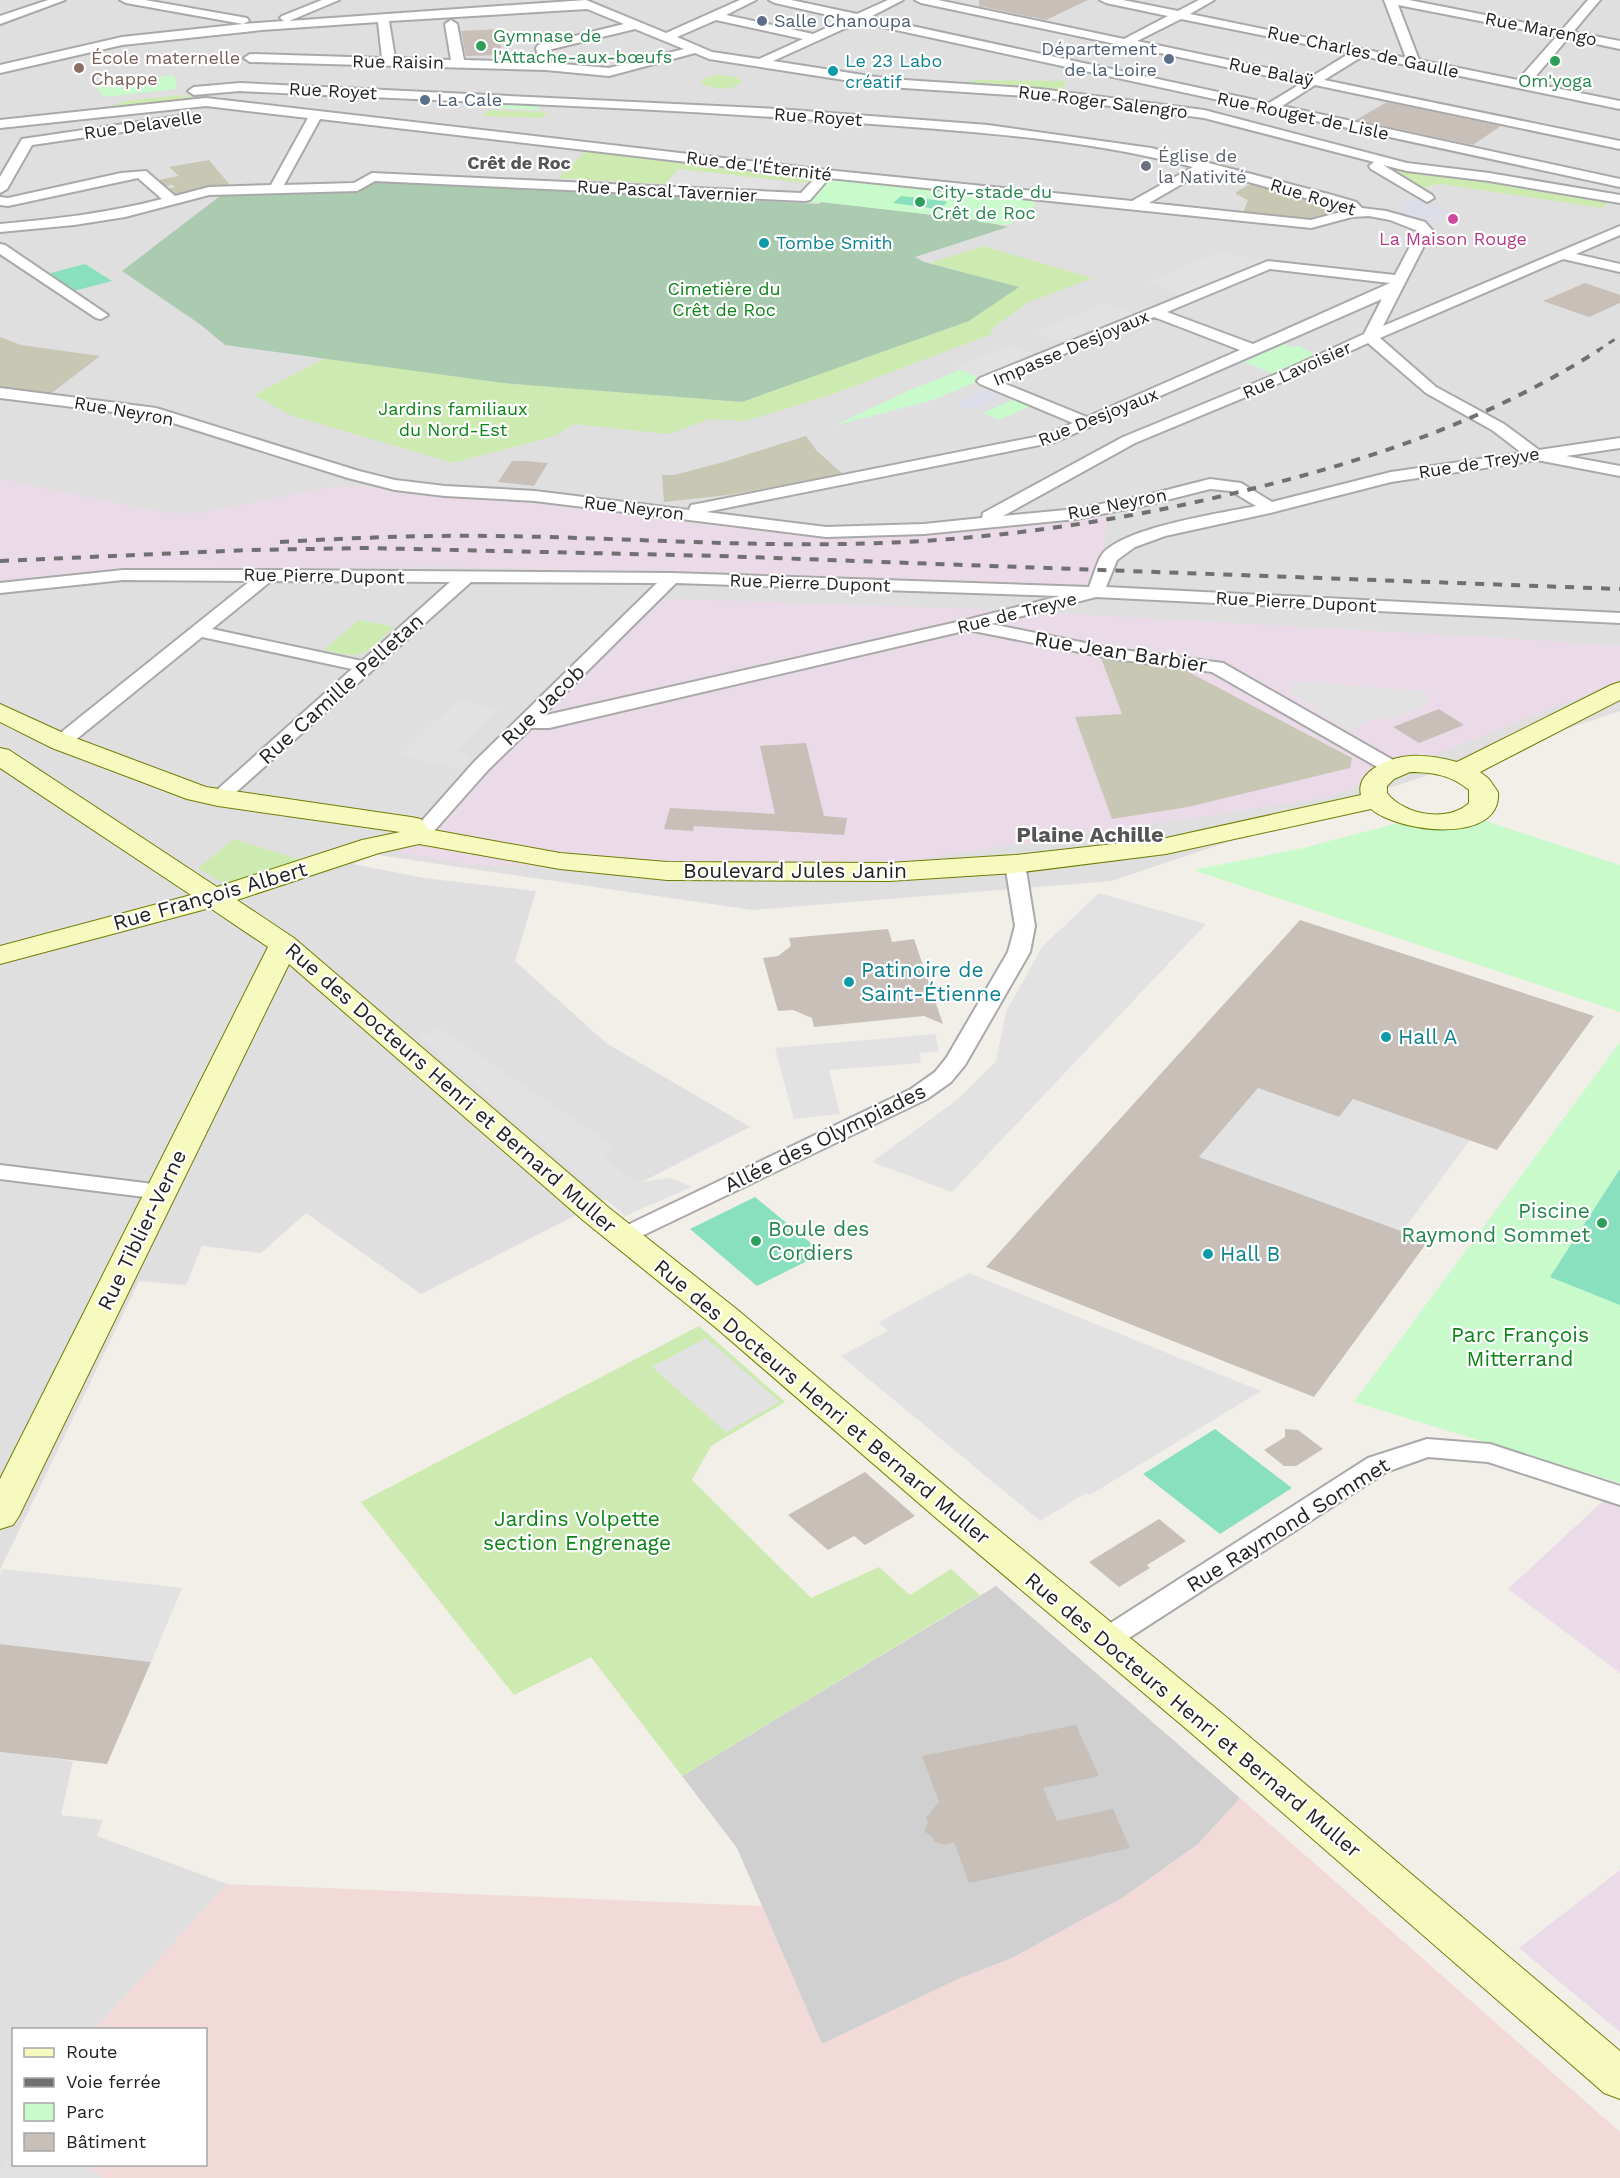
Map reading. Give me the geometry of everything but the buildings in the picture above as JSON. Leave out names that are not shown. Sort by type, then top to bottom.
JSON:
[{"type":"main road","points":[[1460,771],[1620,690]]},
{"type":"main road","points":[[1590,706],[1620,707]]},
{"type":"main road","name":"Boulevard Jules Janin","points":[[0,712],[61,742],[118,765],[218,798],[411,825],[419,836],[560,861],[667,871],[889,872],[1015,864],[1166,846],[1377,800]]},
{"type":"main road","name":"Rue des Docteurs Henri et Bernard Muller","points":[[0,756],[275,938],[623,1236],[727,1319],[1204,1721],[1620,2079]]},
{"type":"main road","points":[[1426,764],[1460,771],[1477,782],[1484,790],[1485,800],[1481,809],[1471,816],[1438,822],[1402,816],[1387,809],[1377,800],[1372,791],[1374,782],[1381,774],[1393,768],[1426,764]]},
{"type":"main road","name":"Boulevard Jules Janin","points":[[218,798],[231,807],[372,846]]},
{"type":"main road","name":"Rue François Albert","points":[[0,955],[216,897],[372,846],[419,836]]},
{"type":"main road","points":[[273,878],[259,902],[275,938]]},
{"type":"main road","name":"Rue Tiblier-Verne","points":[[0,1516],[161,1192],[275,938]]},
{"type":"street","points":[[0,20],[59,0]]},
{"type":"street","points":[[126,0],[236,24],[262,26],[383,19],[450,19],[505,12],[589,6],[603,0]]},
{"type":"street","points":[[180,10],[207,0]]},
{"type":"street","points":[[245,72],[262,26],[333,0]]},
{"type":"street","points":[[465,0],[505,12]]},
{"type":"street","name":"Rue Roger Salengro","points":[[576,0],[709,55],[889,83],[1040,93],[1204,114],[1407,167],[1489,177],[1620,200]]},
{"type":"street","points":[[665,38],[750,0]]},
{"type":"street","name":"Rue Rouget de Lisle","points":[[775,0],[1592,177],[1610,177]]},
{"type":"street","points":[[760,63],[897,0]]},
{"type":"street","name":"Rue Balaÿ","points":[[921,0],[1620,145]]},
{"type":"street","name":"Rue Charles de Gaulle","points":[[1106,0],[1620,105]]},
{"type":"street","points":[[1080,67],[1208,0]]},
{"type":"street","points":[[1390,0],[1413,61]]},
{"type":"street","name":"Rue Marengo","points":[[1390,0],[1620,45]]},
{"type":"street","points":[[1521,84],[1594,0]]},
{"type":"street","points":[[0,9],[17,14]]},
{"type":"street","points":[[715,16],[815,38]]},
{"type":"street","points":[[383,19],[389,62]]},
{"type":"street","points":[[450,19],[458,63]]},
{"type":"street","points":[[0,69],[122,42],[236,24]]},
{"type":"street","points":[[546,66],[542,48],[635,25]]},
{"type":"street","name":"Rue Raisin","points":[[245,72],[389,62],[546,66],[609,72],[694,50]]},
{"type":"street","points":[[1270,108],[1361,52]]},
{"type":"street","name":"Rue Royet","points":[[88,115],[84,106],[95,101],[195,91],[245,72],[988,129],[1151,152],[1342,202],[1356,208],[1359,212],[1379,214],[1422,226],[1425,231],[1397,284]]},
{"type":"street","name":"Rue de l'Éternité","points":[[0,124],[206,102],[1132,207],[1311,224],[1325,223],[1359,212]]},
{"type":"street","name":"Rue Delavelle","points":[[27,142],[260,108]]},
{"type":"street","points":[[276,188],[316,115]]},
{"type":"street","points":[[0,189],[27,142],[22,122]]},
{"type":"street","points":[[1368,157],[1369,162],[1427,198]]},
{"type":"street","points":[[1132,207],[1204,166]]},
{"type":"street","points":[[4,202],[141,174],[173,201]]},
{"type":"street","name":"Rue Pascal Tavernier","points":[[0,228],[126,213],[209,191],[357,187],[372,177],[806,197],[826,174]]},
{"type":"street","points":[[1610,177],[1620,190]]},
{"type":"street","points":[[4,202],[37,224]]},
{"type":"street","name":"Rue Lavoisier","points":[[983,523],[987,518],[1129,440],[1284,376],[1620,230]]},
{"type":"street","points":[[0,248],[101,315]]},
{"type":"street","points":[[1562,255],[1620,268]]},
{"type":"street","name":"Impasse Desjoyaux","points":[[1088,423],[985,381],[1268,265],[1397,284]]},
{"type":"street","points":[[1397,284],[1370,337],[1431,390],[1498,427],[1536,455],[1620,471]]},
{"type":"street","name":"Rue Desjoyaux","points":[[678,513],[1037,443],[1254,350],[1397,284]]},
{"type":"street","name":"Impasse Desjoyaux","points":[[1154,312],[1254,350]]},
{"type":"street","name":"Rue Neyron","points":[[0,393],[156,413],[354,475],[395,485],[445,491],[534,496],[846,532],[924,529],[1076,514],[1210,484],[1235,486],[1270,508]]},
{"type":"street","name":"Rue de Treyve","points":[[527,722],[549,722],[968,625],[1096,592],[1109,557],[1129,543],[1160,532],[1270,508],[1391,477],[1620,442]]},
{"type":"street","name":"Rue Pierre Dupont","points":[[0,588],[123,575],[672,578],[1096,592],[1620,618]]},
{"type":"street","points":[[61,742],[268,575]]},
{"type":"street","name":"Rue Camille Pelletan","points":[[218,798],[465,578]]},
{"type":"street","name":"Rue Jacob","points":[[419,836],[481,766],[672,578]]},
{"type":"street","name":"Rue Jean Barbier","points":[[968,625],[1115,654],[1217,667],[1393,768]]},
{"type":"street","points":[[198,631],[366,667]]},
{"type":"street","name":"Allée des Olympiades","points":[[623,1236],[919,1094],[943,1077],[957,1060],[1019,952],[1025,926],[1015,864]]},
{"type":"street","points":[[0,1172],[161,1192]]},
{"type":"street","name":"Rue Raymond Sommet","points":[[1106,1640],[1377,1465],[1427,1448],[1490,1453],[1620,1497]]},
{"type":"shaded area","points":[[0,0],[1620,0],[1620,711],[1111,881],[752,910],[371,854],[353,864],[424,878],[536,891],[515,961],[606,1043],[750,1127],[421,1294],[306,1213],[261,1253],[202,1246],[186,1285],[139,1281],[0,1570]]},
{"type":"shaded area","points":[[209,160],[230,185],[173,198],[163,190],[175,187],[172,185],[161,187],[153,181],[179,176],[169,167]]},
{"type":"shaded area","points":[[678,169],[784,181],[773,193],[662,188]]},
{"type":"shaded area","points":[[1254,182],[1345,209],[1322,220],[1301,221],[1243,213],[1248,200],[1236,192]]},
{"type":"shaded area","points":[[1411,198],[1427,200],[1453,212],[1444,213],[1440,226],[1397,212]]},
{"type":"shaded area","points":[[1218,252],[1264,261],[1183,295],[1148,282]]},
{"type":"shaded area","points":[[1105,303],[1138,315],[1068,344],[1035,332]]},
{"type":"shaded area","points":[[0,337],[21,345],[100,356],[49,395],[0,389]]},
{"type":"shaded area","points":[[1011,345],[1039,356],[983,379],[954,367]]},
{"type":"shaded area","points":[[987,389],[1008,396],[974,411],[953,403]]},
{"type":"shaded area","points":[[806,436],[817,451],[843,474],[728,495],[664,502],[662,475],[674,475],[720,463]]},
{"type":"shaded area","points":[[0,479],[166,513],[199,513],[330,487],[383,486],[414,496],[480,498],[816,536],[925,532],[1109,512],[1097,589],[816,576],[443,567],[159,568],[0,580]]},
{"type":"shaded area","points":[[647,598],[1004,610],[1620,646],[1620,681],[1327,798],[847,870],[473,865],[395,852]]},
{"type":"shaded area","points":[[1101,658],[1181,668],[1352,758],[1350,768],[1188,807],[1112,819],[1075,717],[1122,714]]},
{"type":"shaded area","points":[[1295,683],[1425,691],[1430,703],[1394,718],[1368,720],[1348,731],[1289,692]]},
{"type":"shaded area","points":[[458,700],[500,709],[455,752],[472,756],[460,769],[400,755]]},
{"type":"shaded area","points":[[1099,893],[1206,924],[952,1192],[872,1162],[957,1100],[996,1061],[1006,1012],[1042,947]]},
{"type":"shaded area","points":[[440,1029],[612,1145],[604,1156],[635,1183],[670,1178],[692,1187],[625,1216],[419,1037]]},
{"type":"shaded area","points":[[935,1034],[939,1051],[919,1053],[921,1063],[829,1070],[840,1114],[794,1119],[775,1048]]},
{"type":"shaded area","points":[[1258,1088],[1339,1117],[1353,1099],[1470,1140],[1402,1232],[1199,1157]]},
{"type":"shaded area","points":[[969,1273],[1261,1391],[1090,1495],[1086,1493],[1040,1521],[841,1356],[888,1331],[879,1322]]},
{"type":"shaded area","points":[[706,1338],[780,1402],[726,1432],[652,1367]]},
{"type":"shaded area","points":[[1605,1499],[1620,1504],[1620,1673],[1508,1589]]},
{"type":"shaded area","points":[[2,1569],[182,1588],[151,1662],[0,1644],[0,1574]]},
{"type":"shaded area","points":[[996,1586],[1240,1798],[1197,1845],[1122,1898],[1010,1959],[958,1979],[822,2044],[737,1848],[682,1776]]},
{"type":"shaded area","points":[[0,1752],[73,1761],[61,1815],[103,1820],[97,1836],[227,1884],[96,2028],[12,2028],[12,2166],[0,2178]]},
{"type":"shaded area","points":[[1240,1798],[1620,2132],[1620,2178],[101,2178],[85,2166],[207,2166],[207,2028],[96,2028],[227,1884],[762,1906],[822,2044],[958,1979],[1010,1959],[1122,1898],[1197,1845]]},
{"type":"shaded area","points":[[1620,1870],[1620,2032],[1519,1948]]},
{"type":"shaded area","points":[[12,2156],[12,2166],[88,2166],[103,2178],[0,2178],[0,2171]]},
{"type":"green space","points":[[174,75],[177,89],[104,97],[96,86]]},
{"type":"green space","points":[[719,75],[737,77],[742,82],[733,87],[722,88],[700,83],[707,77]]},
{"type":"green space","points":[[976,80],[1067,81],[1060,93],[966,85],[966,82]]},
{"type":"green space","points":[[187,94],[193,94],[196,99],[110,107],[126,101],[180,95],[188,97]]},
{"type":"green space","points":[[479,101],[541,104],[538,110],[475,107]]},
{"type":"green space","points":[[488,110],[547,112],[542,118],[483,116]]},
{"type":"green space","points":[[595,150],[814,175],[806,183],[678,169],[665,184],[558,178],[585,152]]},
{"type":"green space","points":[[1376,164],[1611,201],[1602,208],[1440,184],[1423,188]]},
{"type":"green space","points":[[844,178],[1029,199],[1037,204],[1008,225],[822,202],[809,203],[826,183]]},
{"type":"green space","name":"Cimetière du Crêt de Roc","points":[[372,181],[819,204],[821,202],[977,220],[1008,227],[915,257],[924,262],[1019,287],[969,321],[742,402],[503,383],[225,345],[201,325],[122,271],[224,193],[340,191],[358,193]]},
{"type":"green space","name":"City-stade du Crêt de Roc","points":[[901,196],[947,202],[941,209],[893,203]]},
{"type":"green space","name":"Jardins familiaux du Nord-Est","points":[[983,246],[1092,278],[1027,303],[991,329],[992,334],[828,396],[745,421],[710,419],[668,434],[574,424],[555,436],[453,463],[290,415],[254,395],[326,358],[503,383],[742,402],[969,321],[1018,287],[930,263]]},
{"type":"green space","points":[[85,264],[112,281],[74,291],[47,274]]},
{"type":"green space","points":[[1285,344],[1292,347],[1298,346],[1318,355],[1274,374],[1244,362]]},
{"type":"green space","points":[[960,370],[983,379],[933,400],[833,426],[910,390]]},
{"type":"green space","points":[[1015,399],[1031,406],[999,420],[983,413]]},
{"type":"green space","points":[[359,620],[394,627],[369,650],[357,655],[324,650]]},
{"type":"green space","points":[[1479,819],[1620,865],[1620,1012],[1193,870],[1303,848],[1402,822]]},
{"type":"green space","points":[[234,839],[301,860],[225,884],[198,868]]},
{"type":"green space","name":"Parc François Mitterrand","points":[[1620,1042],[1620,1483],[1354,1402]]},
{"type":"green space","name":"Piscine Raymond Sommet","points":[[1620,1169],[1620,1305],[1550,1277]]},
{"type":"green space","name":"Boule des Cordiers","points":[[755,1197],[823,1253],[757,1286],[690,1229]]},
{"type":"green space","name":"Jardins Volpette section Engrenage","points":[[699,1326],[785,1402],[711,1446],[692,1480],[811,1598],[879,1567],[910,1595],[951,1569],[980,1595],[682,1776],[591,1657],[514,1695],[361,1502]]},
{"type":"green space","points":[[1215,1429],[1292,1488],[1220,1534],[1143,1474]]},
{"type":"railway","points":[[1597,351],[1620,336]]},
{"type":"railway","points":[[280,542],[464,536],[756,544],[844,544],[946,539],[1047,529],[1197,502],[1293,478],[1384,451],[1429,435],[1516,397],[1599,350]]},
{"type":"railway","points":[[0,561],[248,550],[367,548],[720,556],[1620,589]]},
{"type":"place","name":"Salle Chanoupa","points":[[762,21]]},
{"type":"place","name":"Gymnase de l'Attache-aux-bœufs","points":[[481,46]]},
{"type":"place","name":"Département de la Loire","points":[[1169,59]]},
{"type":"place","name":"Om'yoga","points":[[1555,61]]},
{"type":"place","name":"École maternelle Chappe","points":[[79,68]]},
{"type":"place","name":"Le 23 Labo créatif","points":[[833,71]]},
{"type":"place","name":"La Cale","points":[[425,100]]},
{"type":"place","name":"Église de la Nativité","points":[[1146,166]]},
{"type":"place","name":"City-stade du Crêt de Roc","points":[[920,202]]},
{"type":"place","name":"La Maison Rouge","points":[[1453,219]]},
{"type":"place","name":"Tombe Smith","points":[[764,243]]},
{"type":"place","name":"Patinoire de Saint-Étienne","points":[[849,982]]},
{"type":"place","name":"Hall A","points":[[1386,1037]]},
{"type":"place","name":"Piscine Raymond Sommet","points":[[1602,1223]]},
{"type":"place","name":"Boule des Cordiers","points":[[756,1241]]},
{"type":"place","name":"Hall B","points":[[1208,1254]]},
{"type":"district","name":"Crêt de Roc","points":[[519,163]]},
{"type":"district","name":"Plaine Achille","points":[[1090,834]]}]
